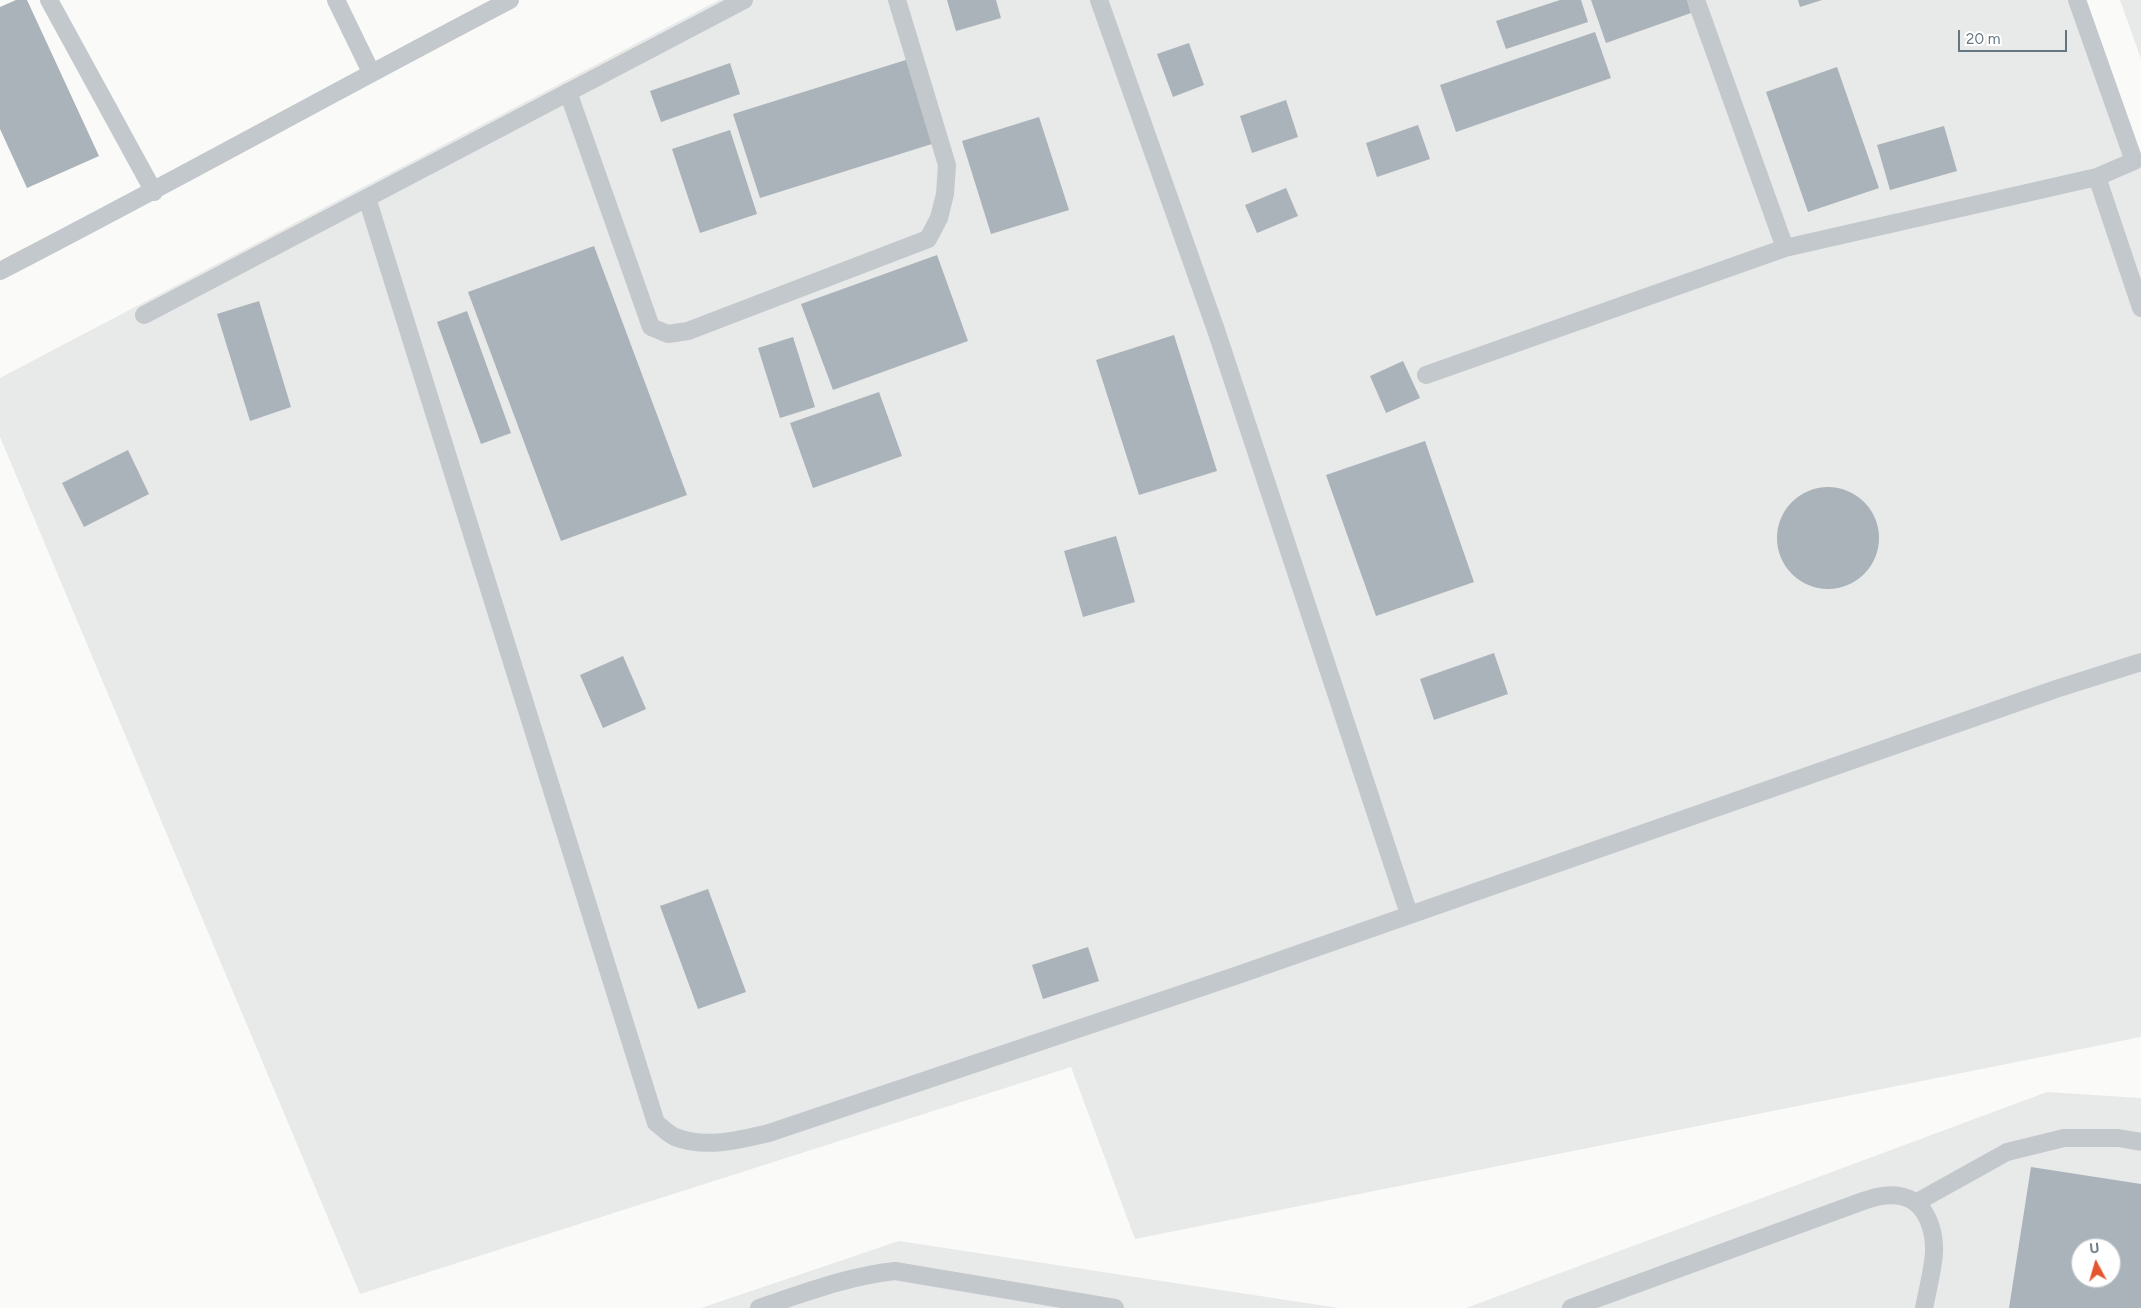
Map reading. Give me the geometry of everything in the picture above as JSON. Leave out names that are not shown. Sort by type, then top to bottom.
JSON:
[{"type":"lane","points":[[50,0],[154,192]]},
{"type":"lane","points":[[336,0],[371,72]]},
{"type":"lane","points":[[0,271],[154,192],[371,72],[509,0]]},
{"type":"lane","points":[[144,315],[744,0]]},
{"type":"lane","points":[[568,92],[651,327],[668,334],[688,331],[928,239],[939,218],[945,194],[946,165],[897,0]]},
{"type":"lane","points":[[1099,0],[1216,330],[1409,914]]},
{"type":"lane","points":[[1696,0],[1785,248]]},
{"type":"lane","points":[[1426,375],[1785,248],[2098,177],[2134,161],[2077,0]]},
{"type":"lane","points":[[2098,177],[2141,308]]},
{"type":"lane","points":[[367,198],[656,1122],[674,1136],[701,1143],[727,1142],[769,1133],[1409,914],[2056,689],[2141,662]]},
{"type":"lane","points":[[1917,1202],[2007,1152],[2064,1138],[2118,1138],[2141,1142]]},
{"type":"lane","points":[[1571,1308],[1878,1196],[1900,1196],[1917,1202],[1929,1221],[1934,1261],[1924,1308]]},
{"type":"lane","points":[[759,1308],[850,1278],[895,1271],[1116,1308]]},
{"type":"shaded area","points":[[719,0],[2084,0],[2141,165],[2141,1037],[1135,1239],[1071,1067],[360,1294],[0,437],[0,378]]},
{"type":"shaded area","points":[[2120,0],[2141,0],[2141,59]]},
{"type":"shaded area","points":[[2047,1092],[2141,1098],[2141,1308],[1466,1308]]},
{"type":"shaded area","points":[[899,1241],[1339,1308],[701,1308]]},
{"type":"building","points":[[16,0],[27,0],[99,156],[27,188],[0,129],[0,7]]},
{"type":"building","points":[[947,0],[996,0],[1001,18],[956,31]]},
{"type":"building","points":[[1560,0],[1581,0],[1588,22],[1506,49],[1496,21]]},
{"type":"building","points":[[1591,0],[1687,0],[1691,13],[1606,43]]},
{"type":"building","points":[[1798,0],[1822,0],[1800,7]]},
{"type":"building","points":[[1595,32],[1611,78],[1456,132],[1440,85]]},
{"type":"building","points":[[1189,43],[1204,85],[1173,97],[1157,54]]},
{"type":"building","points":[[909,59],[935,143],[760,198],[733,114]]},
{"type":"building","points":[[730,63],[740,94],[661,122],[650,91]]},
{"type":"building","points":[[1837,67],[1879,188],[1808,212],[1766,92]]},
{"type":"building","points":[[1286,100],[1298,137],[1252,153],[1240,116]]},
{"type":"building","points":[[1039,117],[1069,210],[991,234],[962,141]]},
{"type":"building","points":[[1418,125],[1430,159],[1377,177],[1366,143]]},
{"type":"building","points":[[1944,126],[1957,171],[1890,190],[1877,145]]},
{"type":"building","points":[[730,130],[757,214],[700,233],[672,149]]},
{"type":"building","points":[[1286,188],[1298,216],[1257,233],[1245,205]]},
{"type":"building","points":[[594,246],[687,495],[561,541],[468,292]]},
{"type":"building","points":[[937,255],[968,341],[833,390],[801,304]]},
{"type":"building","points":[[259,301],[291,407],[250,421],[217,314]]},
{"type":"building","points":[[467,311],[511,433],[481,444],[437,322]]},
{"type":"building","points":[[1174,335],[1217,471],[1139,495],[1096,360]]},
{"type":"building","points":[[793,337],[815,407],[780,418],[758,348]]},
{"type":"building","points":[[1403,361],[1420,398],[1386,413],[1370,376]]},
{"type":"building","points":[[879,392],[902,456],[813,488],[790,423]]},
{"type":"building","points":[[1425,441],[1474,582],[1376,616],[1326,475]]},
{"type":"building","points":[[128,450],[149,494],[84,527],[62,483]]},
{"type":"building","points":[[1828,487],[1847,491],[1864,502],[1875,519],[1879,538],[1875,557],[1864,574],[1847,585],[1828,589],[1809,585],[1792,574],[1781,557],[1777,538],[1781,519],[1792,502],[1809,491]]},
{"type":"building","points":[[1116,536],[1135,602],[1083,617],[1064,551]]},
{"type":"building","points":[[1494,653],[1508,694],[1434,720],[1420,679]]},
{"type":"building","points":[[623,656],[646,709],[603,728],[580,675]]},
{"type":"building","points":[[708,889],[746,992],[698,1009],[660,906]]},
{"type":"building","points":[[1088,947],[1099,981],[1043,999],[1032,965]]},
{"type":"building","points":[[2031,1167],[2141,1184],[2141,1308],[2009,1308]]}]
